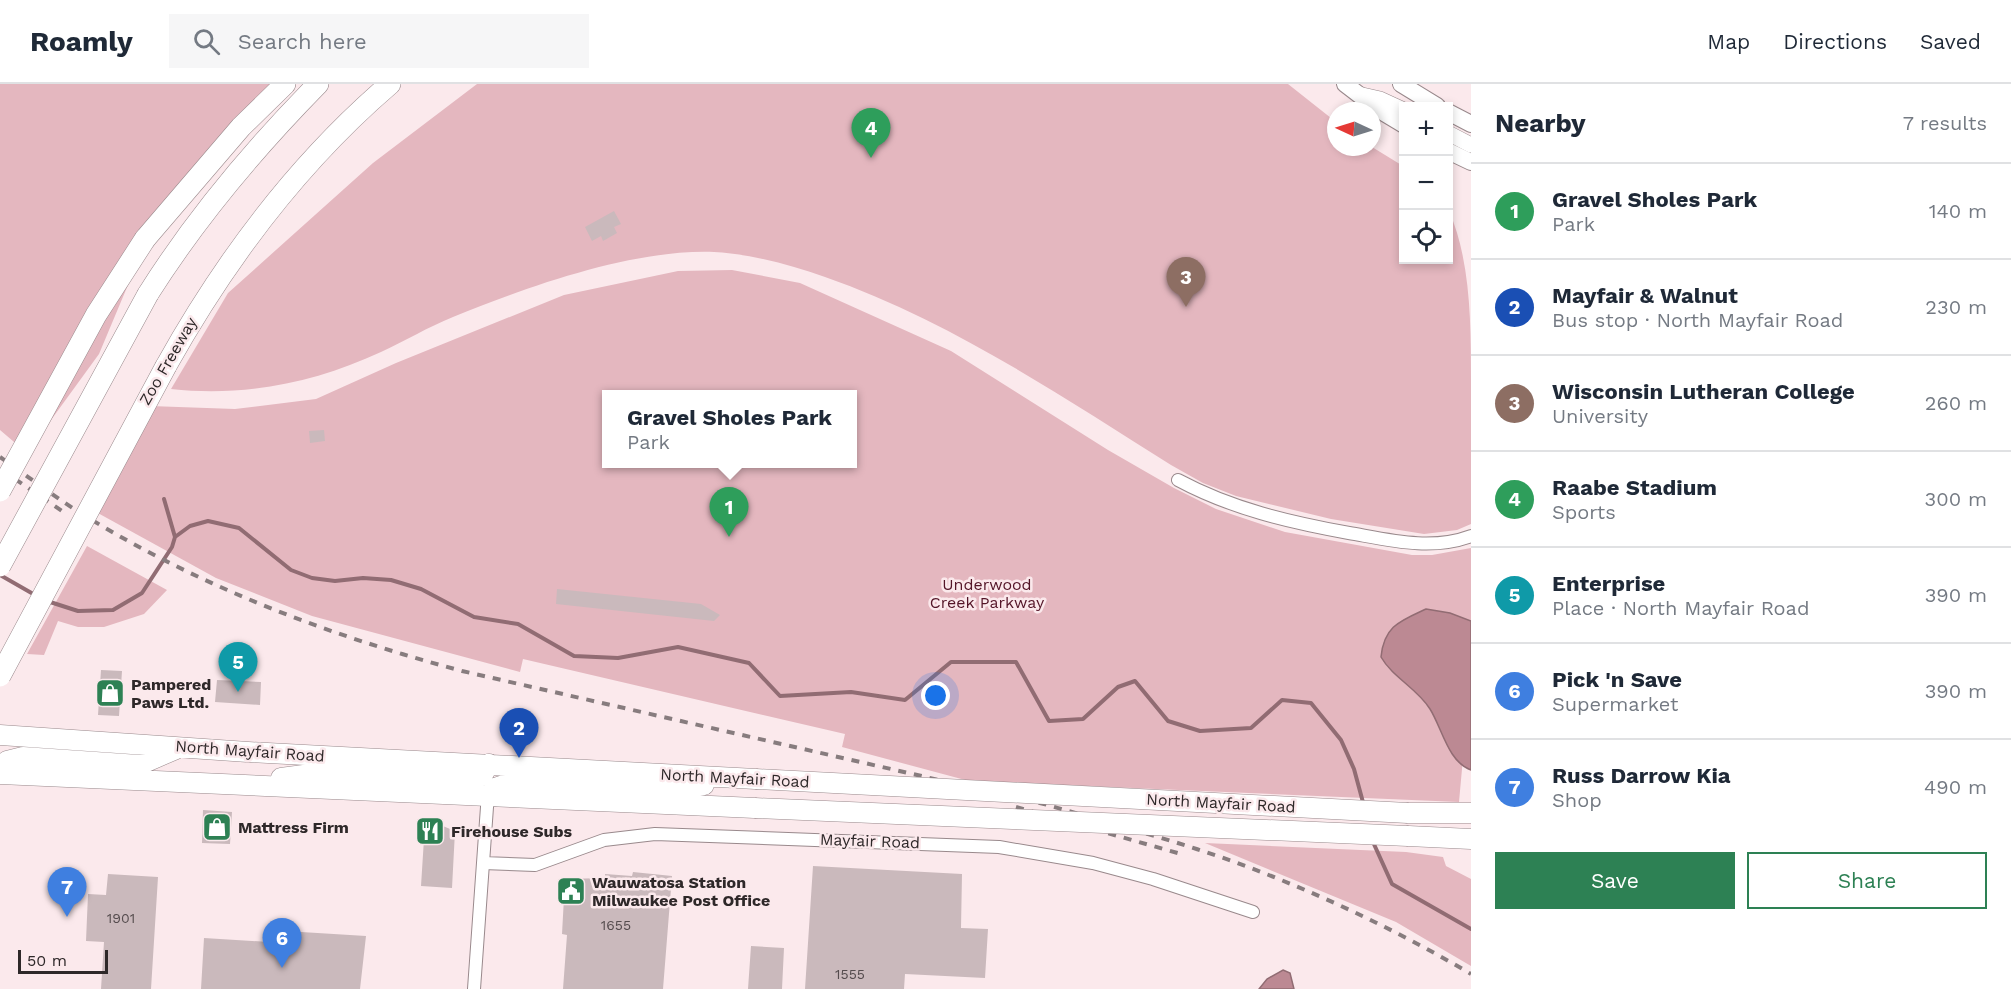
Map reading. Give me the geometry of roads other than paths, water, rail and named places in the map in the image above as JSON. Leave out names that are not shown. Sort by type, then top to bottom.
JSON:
[{"type":"highway","points":[[0,491],[96,315],[145,238],[241,127],[285,84]]},
{"type":"highway","points":[[0,566],[148,294],[206,211],[259,146],[318,84]]},
{"type":"highway","name":"Zoo Freeway","points":[[0,676],[193,316],[256,230],[349,118],[390,84]]},
{"type":"main road","points":[[1401,84],[1430,102]]},
{"type":"main road","points":[[1352,89],[1399,122]]},
{"type":"main road","points":[[1453,114],[1471,124]]},
{"type":"main road","points":[[1453,153],[1471,162]]},
{"type":"main road","name":"North Mayfair Road","points":[[0,735],[752,779],[1408,813],[1471,813]]},
{"type":"main road","points":[[0,773],[7,761],[23,758],[140,765],[181,747]]},
{"type":"main road","points":[[238,784],[319,773],[466,782],[482,776],[489,764]]},
{"type":"main road","name":"North Mayfair Road","points":[[0,773],[488,798],[1471,839]]},
{"type":"main road","points":[[488,798],[495,788],[507,784],[655,790],[752,779]]},
{"type":"street","points":[[1352,89],[1399,108]]},
{"type":"street","points":[[1453,135],[1471,145]]},
{"type":"street","points":[[1178,480],[1227,502],[1293,523],[1423,544],[1449,542],[1471,536]]},
{"type":"street","points":[[474,989],[489,764]]},
{"type":"street","name":"Mayfair Road","points":[[483,863],[535,865],[604,840],[655,834],[999,847],[1115,869],[1253,912]]},
{"type":"waterway","points":[[164,499],[175,537]]},
{"type":"waterway","points":[[47,601],[78,611],[113,610],[142,593],[172,547],[175,537],[190,526],[208,521],[239,528],[291,570],[312,578],[335,581],[363,578],[391,580],[421,589],[474,617],[518,624],[574,656],[618,658],[678,647],[749,663],[780,696],[851,692],[905,700],[951,662],[1016,662],[1049,721],[1083,719],[1118,687],[1135,681],[1168,721],[1200,731],[1251,728],[1282,700],[1311,703],[1341,740],[1354,769],[1364,806]]},
{"type":"waterway","points":[[0,575],[35,595]]},
{"type":"waterway","points":[[1373,842],[1392,884],[1471,929]]},
{"type":"railway","points":[[0,457],[76,510],[131,543],[222,588],[316,626],[462,671],[1044,804],[1162,838],[1232,861],[1324,898],[1384,926],[1471,974]]},
{"type":"railway","points":[[2,470],[62,511]]},
{"type":"railway","points":[[1016,807],[1181,854]]},
{"type":"place","name":"Raabe Stadium","points":[[871,158]]},
{"type":"place","name":"Wisconsin Lutheran College","points":[[1186,307]]},
{"type":"place","name":"Gravel Sholes Park","points":[[729,537]]},
{"type":"place","name":"Enterprise","points":[[238,692]]},
{"type":"place","name":"Pampered Paws Ltd.","points":[[110,693]]},
{"type":"place","name":"Mayfair & Walnut","points":[[519,758]]},
{"type":"place","name":"Mattress Firm","points":[[217,827]]},
{"type":"place","name":"Firehouse Subs","points":[[430,831]]},
{"type":"place","name":"Wauwatosa Station Milwaukee Post Office","points":[[571,891]]},
{"type":"place","name":"Russ Darrow Kia","points":[[67,917]]},
{"type":"place","name":"Pick 'n Save","points":[[282,968]]},
{"type":"park label","name":"Underwood Creek Parkway","points":[[987,593]]}]
